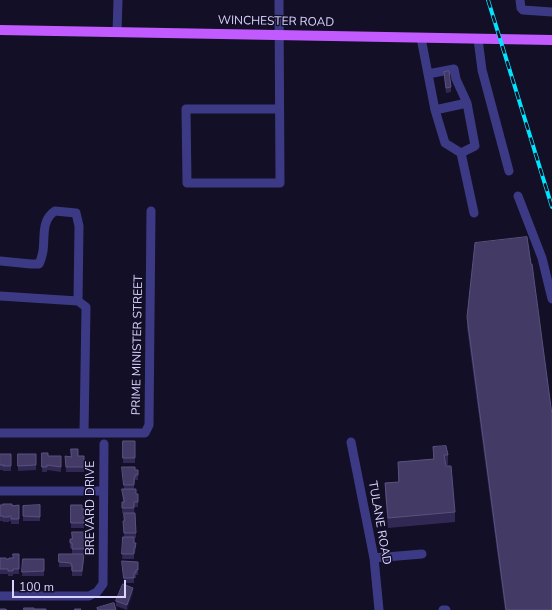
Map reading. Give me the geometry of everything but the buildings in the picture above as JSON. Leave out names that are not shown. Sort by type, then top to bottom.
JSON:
[{"type":"main road","name":"WINCHESTER ROAD","points":[[0,30],[552,40]]},
{"type":"street","points":[[117,32],[118,0]]},
{"type":"street","points":[[279,0],[280,183],[187,183],[186,109],[279,109]]},
{"type":"street","points":[[520,0],[521,8],[523,10],[552,12]]},
{"type":"street","points":[[421,38],[435,110],[445,143],[460,153],[474,213]]},
{"type":"street","points":[[478,39],[482,70],[509,171]]},
{"type":"street","points":[[428,74],[454,69],[456,79],[467,103],[475,146],[460,153]]},
{"type":"street","points":[[435,110],[467,103]]},
{"type":"street","points":[[518,196],[542,258],[552,299]]},
{"type":"street","points":[[0,261],[39,264],[43,253],[44,224],[50,214],[55,211],[76,213],[79,226],[78,301]]},
{"type":"street","name":"PRIME MINISTER STREET","points":[[84,434],[145,433],[149,425],[152,211]]},
{"type":"street","points":[[0,296],[78,301],[86,307],[84,434],[0,434]]},
{"type":"street","name":"TULANE ROAD","points":[[351,442],[374,558],[379,610]]},
{"type":"street","name":"BREVARD DRIVE","points":[[0,596],[89,596],[97,592],[103,584],[104,444]]},
{"type":"street","points":[[0,491],[103,491]]},
{"type":"street","points":[[374,558],[422,554]]},
{"type":"railway","points":[[488,0],[552,207]]}]
